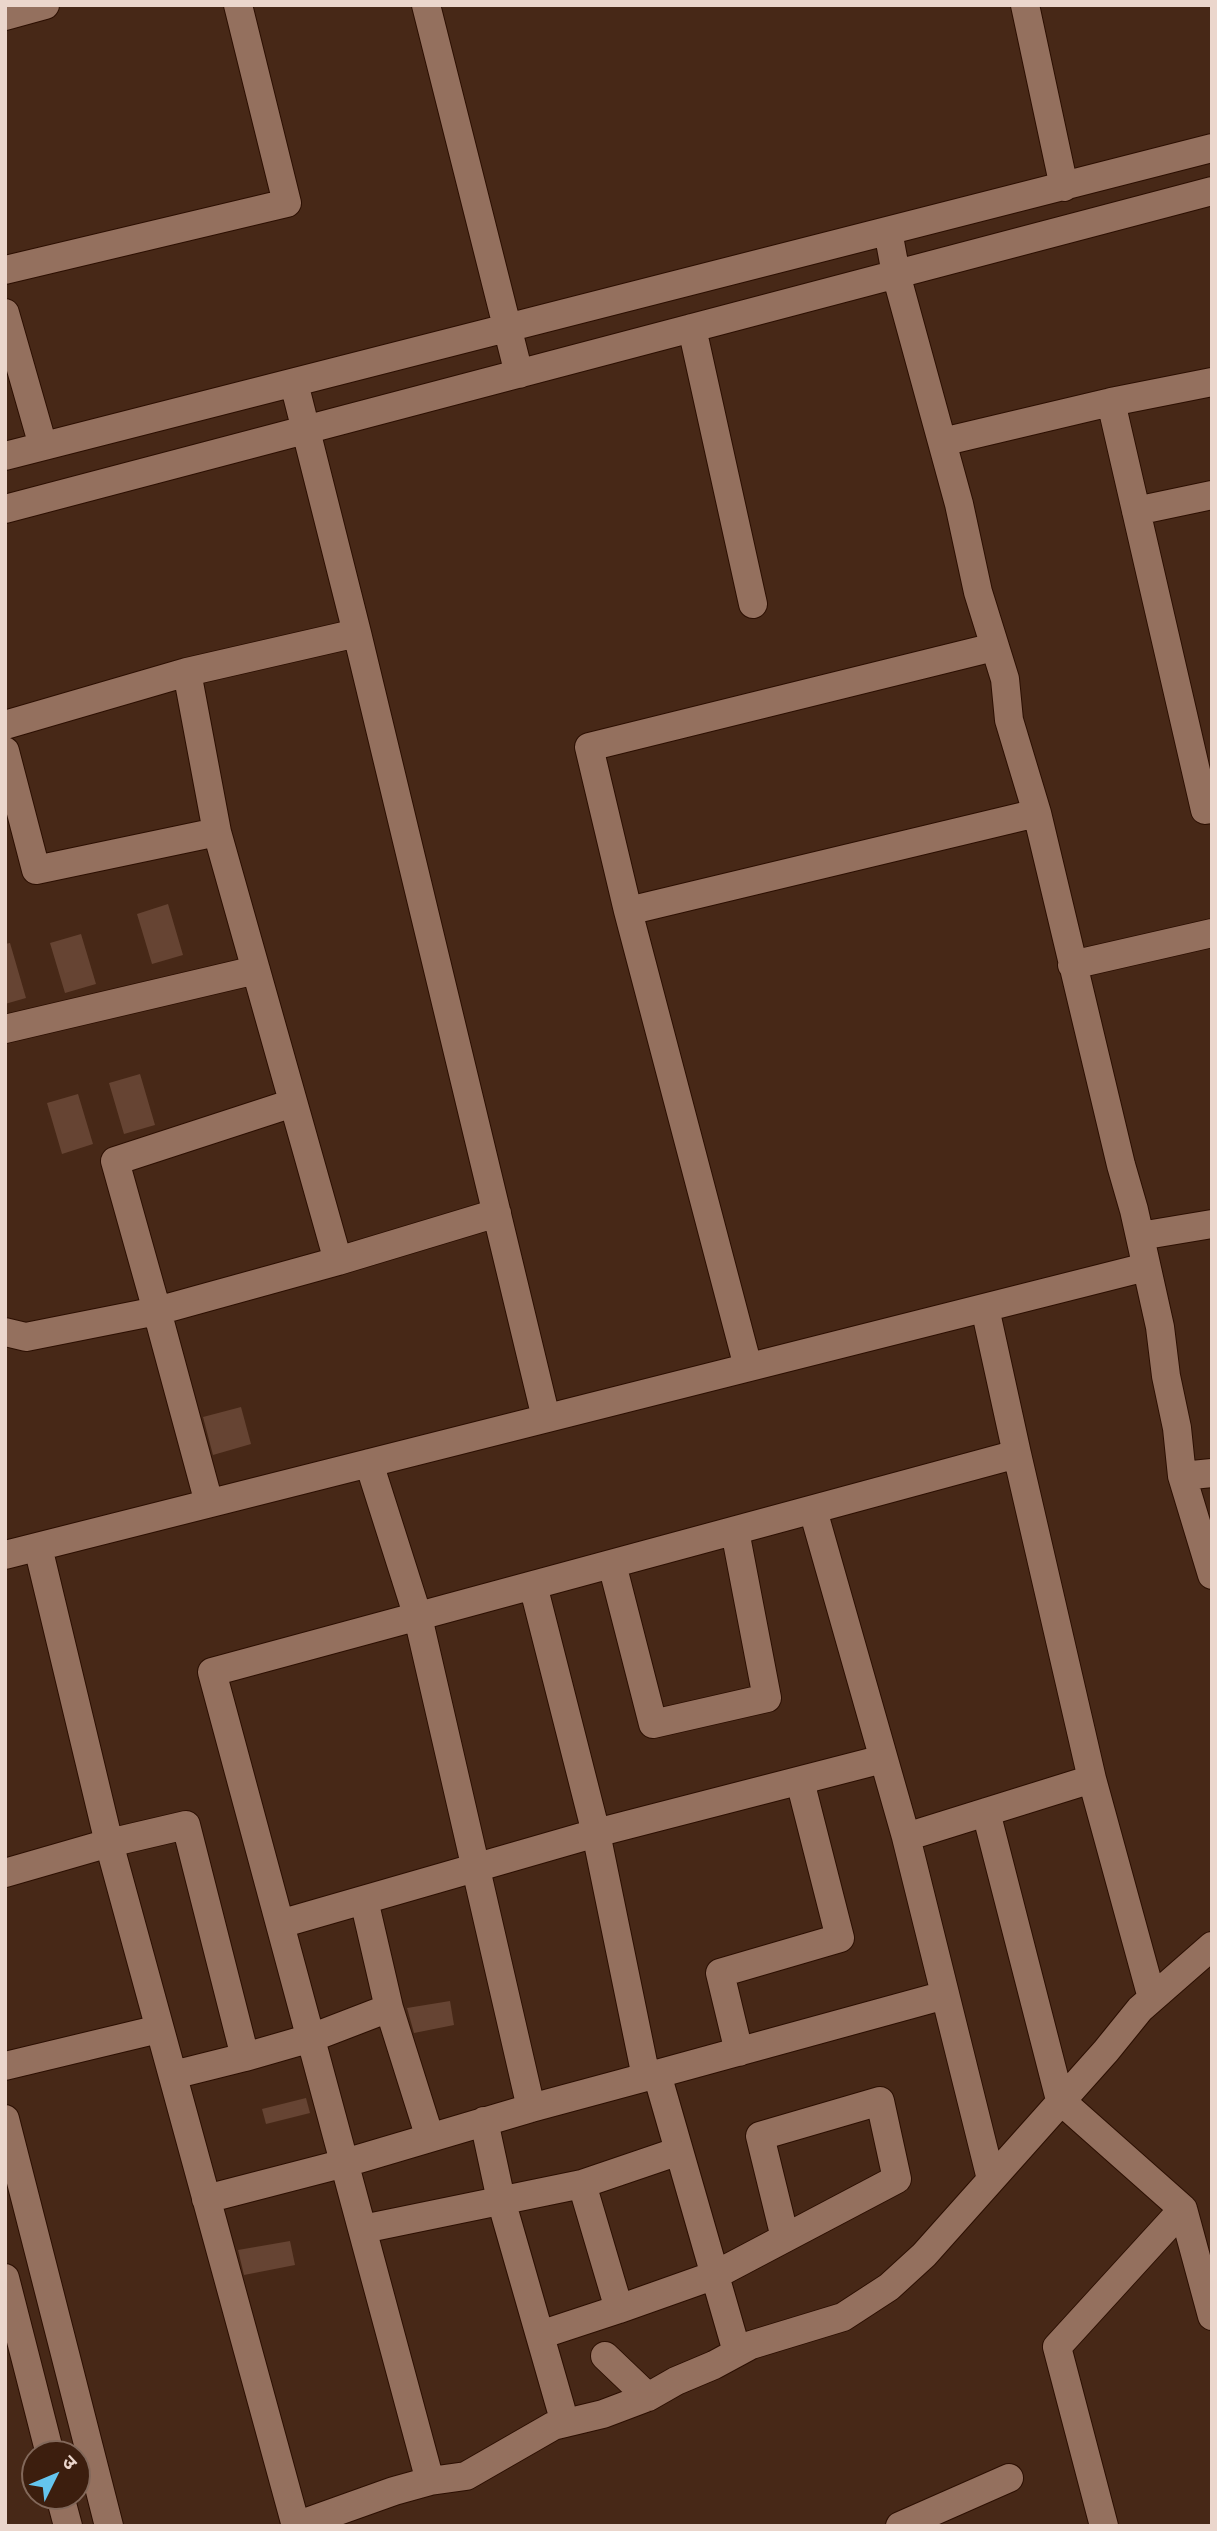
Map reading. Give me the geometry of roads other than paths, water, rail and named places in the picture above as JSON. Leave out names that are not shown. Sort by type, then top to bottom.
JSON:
[{"type":"street","points":[[5,16],[45,5]]},
{"type":"street","points":[[5,270],[287,203],[238,5]]},
{"type":"street","points":[[1025,5],[1064,187]]},
{"type":"street","points":[[431,6],[519,374]]},
{"type":"street","points":[[5,456],[1212,148]]},
{"type":"street","points":[[5,509],[1212,191]]},
{"type":"street","points":[[888,231],[896,274],[959,504],[978,592],[1005,679],[1009,720],[1037,813],[1140,1236],[1160,1326],[1182,1476],[1212,1575]]},
{"type":"street","points":[[5,313],[43,446]]},
{"type":"street","points":[[692,328],[753,604]]},
{"type":"street","points":[[942,442],[1111,402],[1212,382]]},
{"type":"street","points":[[294,383],[546,1418]]},
{"type":"street","points":[[1111,402],[1205,810],[1212,809]]},
{"type":"street","points":[[1136,510],[1212,495]]},
{"type":"street","points":[[5,725],[187,672],[357,633]]},
{"type":"street","points":[[748,1367],[628,911],[589,747],[994,647]]},
{"type":"street","points":[[187,672],[217,832],[338,1261]]},
{"type":"street","points":[[5,751],[36,870],[217,832]]},
{"type":"street","points":[[628,911],[1037,813]]},
{"type":"street","points":[[1072,965],[1212,933]]},
{"type":"street","points":[[5,1029],[256,971]]},
{"type":"street","points":[[209,1503],[115,1161],[293,1103]]},
{"type":"street","points":[[5,1332],[26,1337],[157,1311],[338,1261],[496,1213]]},
{"type":"street","points":[[1140,1236],[1212,1224]]},
{"type":"street","points":[[5,1555],[1146,1267]]},
{"type":"street","points":[[985,1308],[1093,1779],[1152,1998]]},
{"type":"street","points":[[430,2481],[212,1672],[1017,1454]]},
{"type":"street","points":[[369,1463],[418,1617],[531,2108]]},
{"type":"street","points":[[1182,1476],[1212,1473]]},
{"type":"street","points":[[813,1510],[906,1837],[991,2179]]},
{"type":"street","points":[[612,1564],[653,1724],[767,1698],[735,1531]]},
{"type":"street","points":[[38,1547],[109,1843],[296,2526],[430,2481],[466,2476],[553,2426],[603,2414],[648,2397],[751,2345],[843,2317],[889,2287],[951,2227],[1152,1998],[1212,1945]]},
{"type":"street","points":[[533,1585],[596,1833],[651,2076],[679,2151],[737,2352]]},
{"type":"street","points":[[280,1924],[596,1833],[883,1759]]},
{"type":"street","points":[[906,1837],[1093,1779]]},
{"type":"street","points":[[739,2052],[720,1973],[840,1938],[800,1781]]},
{"type":"street","points":[[986,1812],[1060,2100],[1183,2209],[1212,2316]]},
{"type":"street","points":[[5,1873],[109,1843],[186,1825],[245,2057]]},
{"type":"street","points":[[364,1900],[389,2008],[430,2138]]},
{"type":"street","points":[[206,2199],[345,2163],[484,2121],[945,1995]]},
{"type":"street","points":[[173,2075],[311,2038],[389,2008]]},
{"type":"street","points":[[5,2066],[159,2029]]},
{"type":"street","points":[[540,2335],[715,2275],[897,2179],[880,2101],[760,2136],[785,2238]]},
{"type":"street","points":[[5,2119],[109,2526]]},
{"type":"street","points":[[484,2121],[501,2200],[565,2423]]},
{"type":"street","points":[[363,2229],[583,2184],[679,2151]]},
{"type":"street","points":[[583,2184],[619,2309]]},
{"type":"street","points":[[1104,2526],[1057,2347],[1183,2209]]},
{"type":"street","points":[[5,2278],[46,2440]]},
{"type":"street","points":[[605,2356],[648,2397]]},
{"type":"street","points":[[900,2526],[1009,2477]]}]
